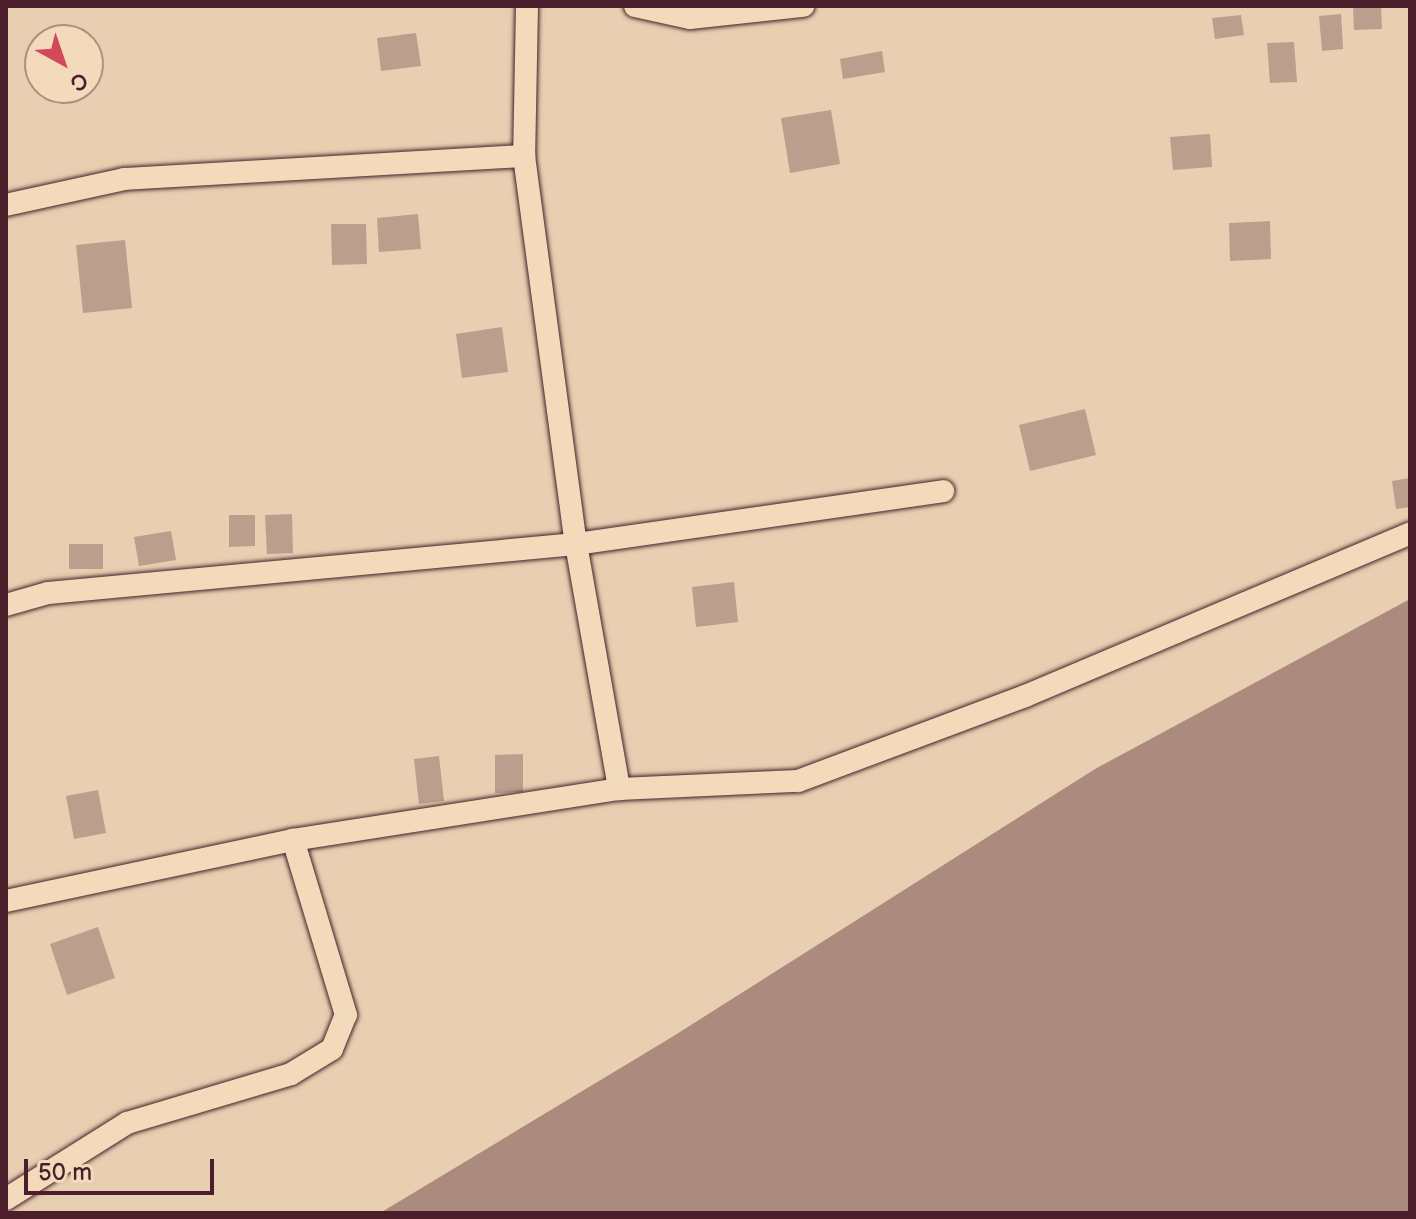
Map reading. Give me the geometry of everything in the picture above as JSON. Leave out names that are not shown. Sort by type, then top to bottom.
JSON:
[{"type":"street","points":[[527,6],[524,156],[576,544],[619,789]]},
{"type":"street","points":[[635,6],[690,18],[803,6]]},
{"type":"street","points":[[6,205],[124,179],[524,156]]},
{"type":"street","points":[[6,605],[48,593],[576,544],[943,491]]},
{"type":"street","points":[[6,901],[293,840],[619,789],[798,781],[1025,696],[1410,533]]},
{"type":"street","points":[[6,1199],[127,1123],[291,1074],[332,1049],[346,1015],[293,840]]},
{"type":"shaded area","points":[[1410,599],[1410,1213],[380,1213],[672,1037],[1095,769]]},
{"type":"building","points":[[1353,6],[1381,6],[1382,29],[1354,30]]},
{"type":"building","points":[[1341,14],[1343,49],[1322,51],[1319,16]]},
{"type":"building","points":[[1241,15],[1244,35],[1215,39],[1212,18]]},
{"type":"building","points":[[416,33],[421,66],[381,71],[377,38]]},
{"type":"building","points":[[1294,42],[1297,82],[1270,83],[1267,43]]},
{"type":"building","points":[[882,51],[885,72],[843,79],[840,59]]},
{"type":"building","points":[[831,110],[840,164],[790,173],[781,118]]},
{"type":"building","points":[[1210,134],[1212,167],[1173,170],[1170,137]]},
{"type":"building","points":[[418,214],[421,249],[379,252],[377,218]]},
{"type":"building","points":[[1270,221],[1271,259],[1230,261],[1229,223]]},
{"type":"building","points":[[331,224],[366,224],[367,264],[332,265]]},
{"type":"building","points":[[125,240],[132,308],[83,313],[76,245]]},
{"type":"building","points":[[502,327],[508,372],[462,378],[456,334]]},
{"type":"building","points":[[1085,409],[1096,455],[1030,471],[1019,425]]},
{"type":"building","points":[[1410,478],[1410,507],[1396,509],[1392,481]]},
{"type":"building","points":[[292,514],[293,553],[267,554],[265,515]]},
{"type":"building","points":[[229,515],[255,515],[255,546],[229,547]]},
{"type":"building","points":[[171,531],[176,560],[139,566],[134,537]]},
{"type":"building","points":[[69,544],[103,544],[103,569],[69,569]]},
{"type":"building","points":[[734,582],[738,622],[696,627],[692,587]]},
{"type":"building","points":[[523,754],[523,792],[495,793],[495,755]]},
{"type":"building","points":[[439,756],[444,801],[419,804],[414,759]]},
{"type":"building","points":[[98,790],[106,833],[74,839],[66,796]]},
{"type":"building","points":[[98,927],[115,978],[67,995],[50,944]]}]
